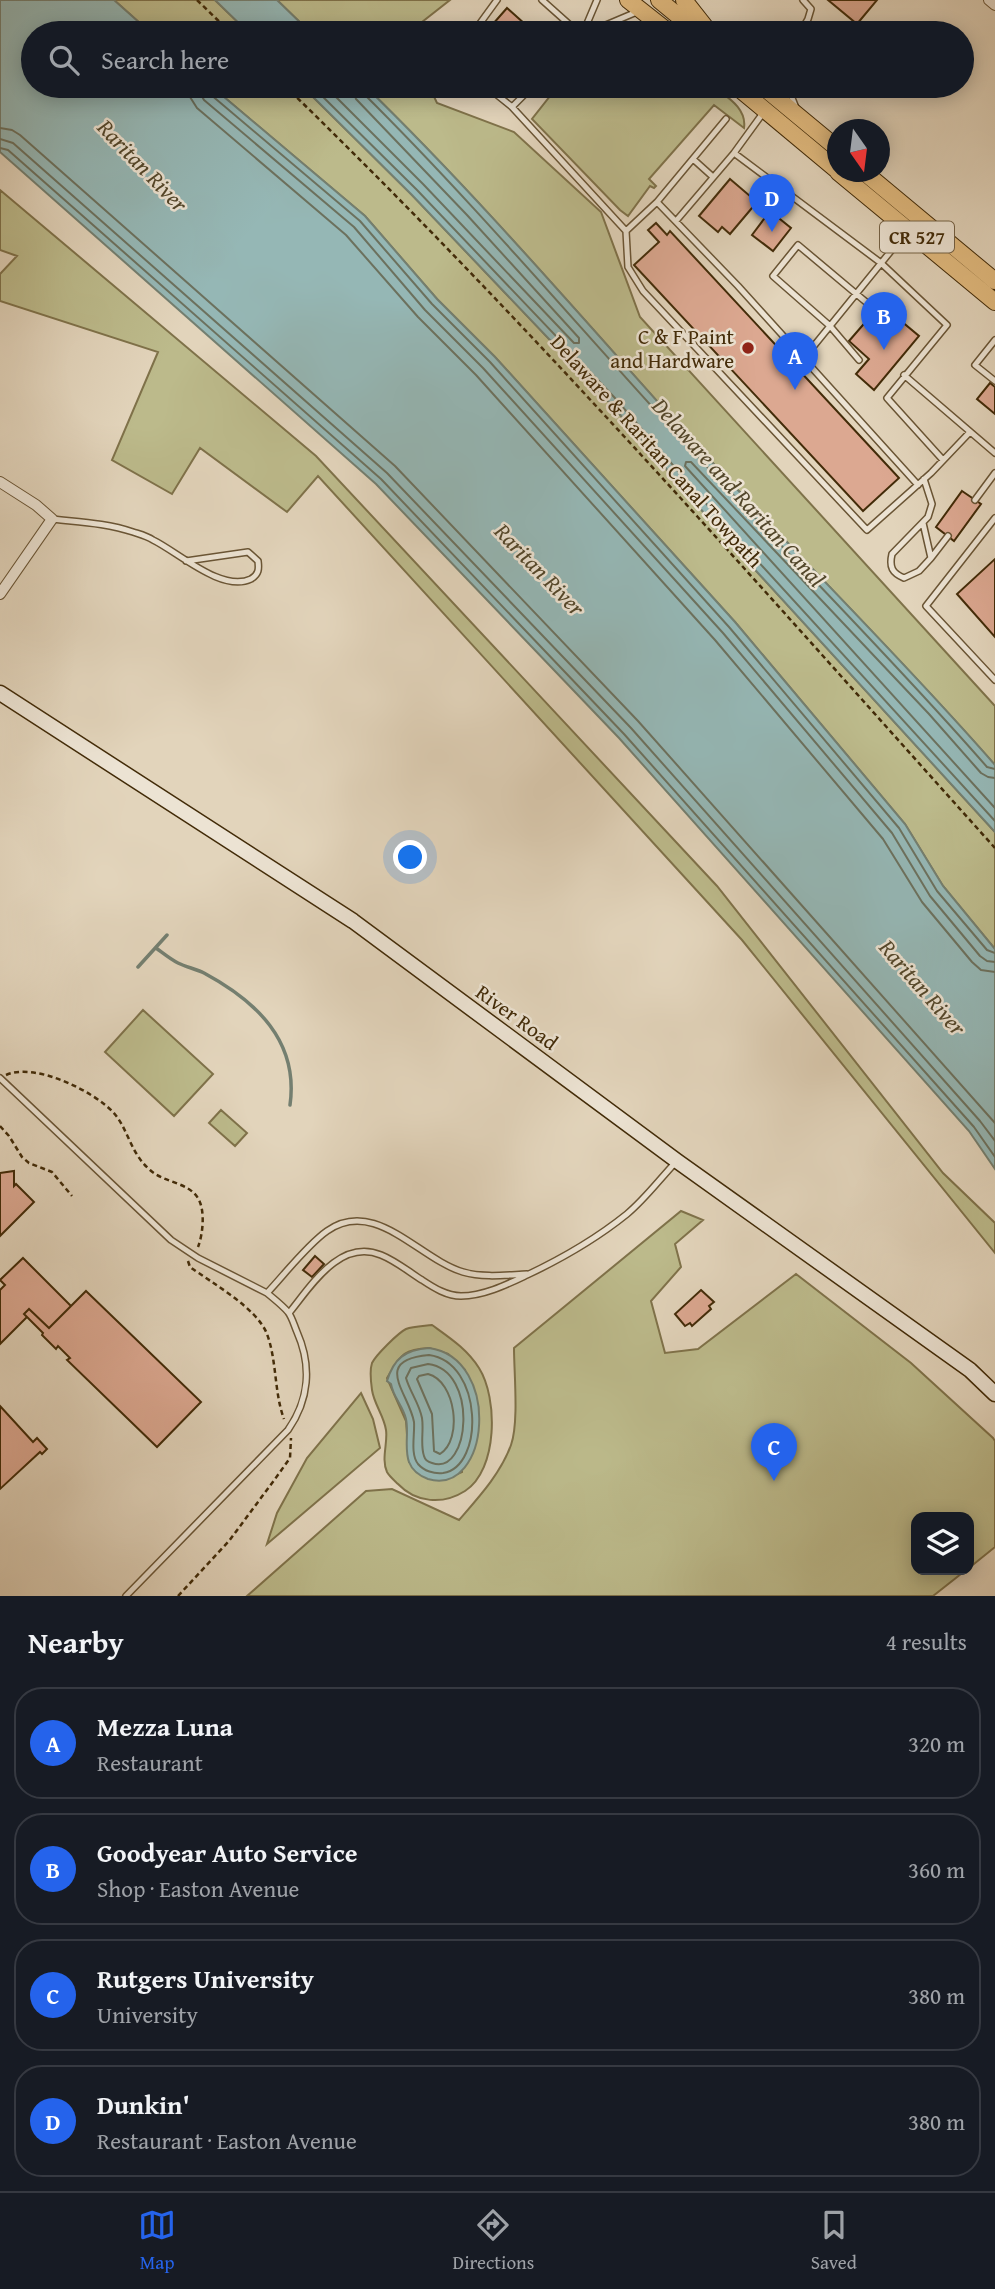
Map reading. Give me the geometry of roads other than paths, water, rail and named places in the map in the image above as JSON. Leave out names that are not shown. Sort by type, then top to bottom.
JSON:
[{"type":"main road","points":[[659,0],[684,21]]},
{"type":"main road","points":[[684,0],[701,21]]},
{"type":"main road","points":[[634,5],[655,21]]},
{"type":"main road","name":"CR 527","points":[[750,98],[827,162]]},
{"type":"main road","points":[[780,98],[827,140]]},
{"type":"main road","name":"CR 527","points":[[851,182],[995,302]]},
{"type":"main road","name":"CR 527","points":[[876,182],[995,281]]},
{"type":"main road","name":"River Road","points":[[0,693],[352,921],[677,1161],[970,1370],[995,1394]]},
{"type":"street","points":[[989,0],[995,5]]},
{"type":"street","points":[[0,482],[36,505],[52,519],[0,594]]},
{"type":"lane","points":[[481,21],[497,0]]},
{"type":"lane","points":[[542,0],[568,21]]},
{"type":"lane","points":[[588,21],[597,0]]},
{"type":"lane","points":[[803,0],[811,9],[807,21]]},
{"type":"lane","points":[[605,21],[634,5]]},
{"type":"lane","points":[[501,98],[626,231],[628,267],[643,291],[867,530],[918,485],[971,432]]},
{"type":"lane","points":[[512,107],[521,98]]},
{"type":"lane","points":[[792,98],[799,117]]},
{"type":"lane","points":[[676,221],[765,110]]},
{"type":"lane","points":[[626,231],[657,202],[726,118]]},
{"type":"lane","points":[[733,153],[881,263],[947,325],[887,397],[943,460]]},
{"type":"lane","points":[[693,159],[713,177]]},
{"type":"lane","points":[[657,202],[804,358],[918,485]]},
{"type":"lane","points":[[804,358],[881,263],[911,232]]},
{"type":"lane","points":[[859,360],[830,326],[773,276],[798,245],[891,323]]},
{"type":"lane","points":[[995,340],[975,365],[995,382]]},
{"type":"lane","points":[[904,374],[995,453]]},
{"type":"lane","points":[[975,500],[995,473]]},
{"type":"lane","points":[[924,479],[932,504],[928,517],[892,554],[892,570],[904,578],[919,571],[948,536]]},
{"type":"lane","points":[[995,518],[926,606],[995,680]]},
{"type":"lane","points":[[52,519],[131,531],[153,539],[186,561],[208,573],[236,582],[247,581],[256,576],[259,569],[258,561],[248,552],[186,561]]},
{"type":"lane","points":[[923,523],[931,558]]},
{"type":"lane","points":[[1,1079],[171,1240],[192,1254],[267,1293],[289,1312],[299,1337],[307,1380],[299,1415],[288,1430],[126,1596]]},
{"type":"lane","points":[[289,1312],[330,1265],[360,1252],[381,1255],[435,1289],[456,1296],[509,1284],[573,1252],[629,1212],[677,1161]]},
{"type":"lane","points":[[267,1293],[326,1231],[344,1223],[358,1221],[383,1226],[428,1256],[463,1272],[481,1275],[531,1273]]},
{"type":"water","name":"Raritan River","points":[[0,0],[114,0],[138,21],[21,21],[21,98],[225,98],[365,216],[437,299],[495,357],[735,622],[905,824],[943,886],[995,949],[995,1169],[969,1131],[619,738],[376,484],[0,152]]},
{"type":"water","points":[[215,0],[277,0],[299,21],[237,21]]},
{"type":"water","name":"Delaware and Raritan Canal","points":[[314,98],[377,98],[493,218],[699,448],[995,765],[995,832],[717,528],[609,402],[412,195]]},
{"type":"water","points":[[429,1348],[452,1357],[468,1375],[477,1399],[479,1424],[475,1448],[465,1468],[449,1479],[428,1479],[410,1465],[406,1419],[391,1384],[387,1381],[393,1366],[407,1353]]},
{"type":"waterway","points":[[138,967],[167,935]]},
{"type":"waterway","points":[[156,948],[241,996],[270,1026],[288,1061],[290,1105]]},
{"type":"place","name":"Dunkin'","points":[[772,232]]},
{"type":"place","name":"C & F Paint and Hardware","points":[[748,348]]},
{"type":"place","name":"Goodyear Auto Service","points":[[884,350]]},
{"type":"place","name":"Mezza Luna","points":[[795,390]]},
{"type":"place","name":"Rutgers University","points":[[774,1481]]}]
